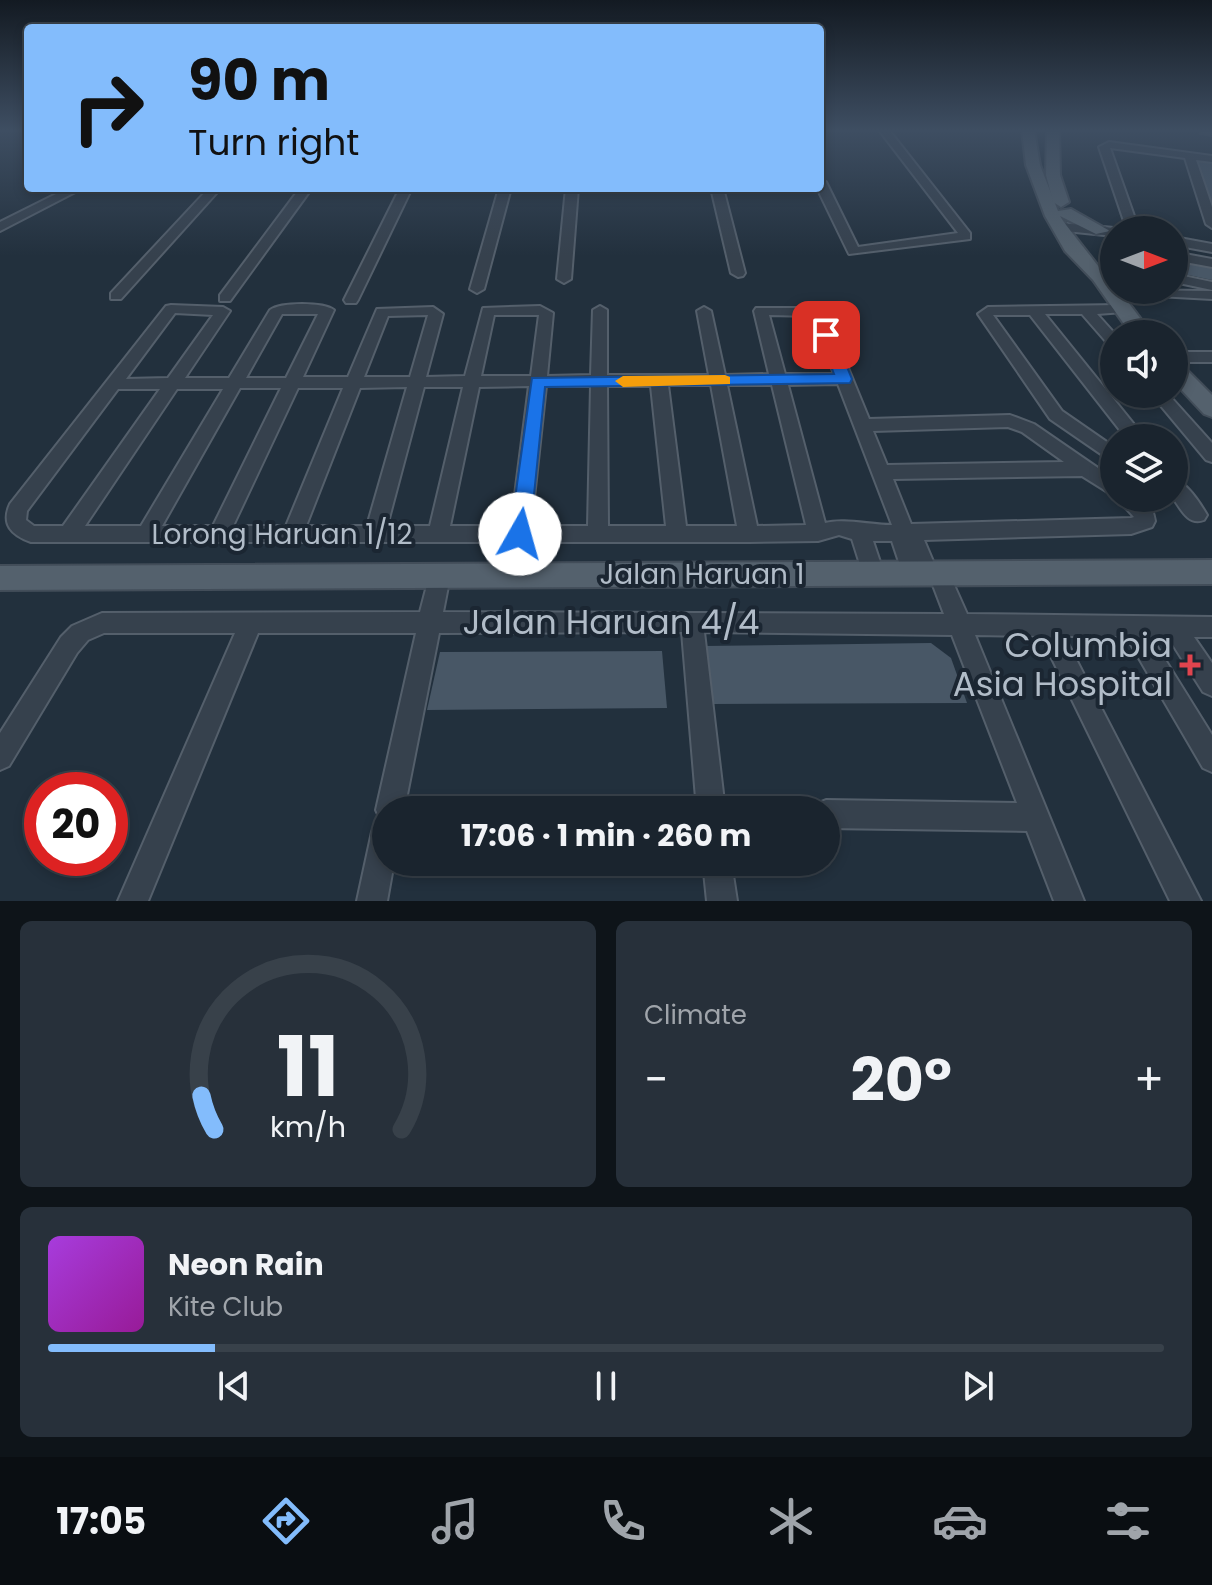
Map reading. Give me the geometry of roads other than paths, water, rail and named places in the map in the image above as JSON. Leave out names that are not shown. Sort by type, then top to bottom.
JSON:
[{"type":"main road","points":[[1037,172],[1067,222],[1100,263]]},
{"type":"main road","points":[[1053,172],[1082,261],[1100,278]]},
{"type":"main road","points":[[1067,222],[1100,229]]},
{"type":"main road","points":[[1087,244],[1100,236]]},
{"type":"main road","points":[[1116,304],[1129,320]]},
{"type":"main road","points":[[1188,384],[1212,409]]},
{"type":"main road","name":"Jalan Haruan 1","points":[[0,578],[1212,572]]},
{"type":"street","points":[[824,190],[854,251],[966,236],[917,172]]},
{"type":"street","points":[[1113,172],[1128,216]]},
{"type":"street","points":[[1194,172],[1212,224]]},
{"type":"street","points":[[0,227],[69,192]]},
{"type":"street","points":[[116,296],[211,192]]},
{"type":"street","points":[[225,298],[303,192]]},
{"type":"street","points":[[351,300],[404,192]]},
{"type":"street","points":[[477,289],[504,192]]},
{"type":"street","points":[[564,279],[572,192]]},
{"type":"street","points":[[718,192],[738,273]]},
{"type":"street","points":[[1188,244],[1212,248]]},
{"type":"street","points":[[1188,258],[1212,262]]},
{"type":"street","points":[[1188,284],[1212,288]]},
{"type":"street","points":[[1188,287],[1212,288]]},
{"type":"street","name":"Lorong Haruan 1/12","points":[[173,383],[223,311],[171,309],[17,509],[16,524],[31,534],[818,533],[843,539],[860,533],[1131,526],[1145,521],[1140,512]]},
{"type":"street","points":[[1100,446],[1056,415],[985,314],[1119,309]]},
{"type":"street","points":[[147,534],[277,310],[327,310],[219,534]]},
{"type":"street","points":[[438,535],[488,311],[540,310],[546,313],[520,534]]},
{"type":"street","points":[[598,534],[600,310]]},
{"type":"street","points":[[1086,310],[1100,326]]},
{"type":"street","points":[[704,311],[749,534]]},
{"type":"street","points":[[818,533],[761,311],[818,312],[905,533],[901,543],[926,573],[958,623],[1069,901]]},
{"type":"street","points":[[1035,311],[1125,424]]},
{"type":"street","points":[[293,534],[382,312],[436,314],[374,535]]},
{"type":"street","points":[[1188,357],[1212,357]]},
{"type":"street","points":[[114,384],[844,379]]},
{"type":"street","points":[[659,381],[677,534]]},
{"type":"street","points":[[68,534],[173,383]]},
{"type":"street","points":[[1171,408],[1212,455]]},
{"type":"street","points":[[862,425],[1010,421],[1028,428],[1100,480]]},
{"type":"street","points":[[881,472],[1084,469]]},
{"type":"street","points":[[1188,500],[1204,515]]},
{"type":"street","points":[[860,533],[873,574]]},
{"type":"street","points":[[393,796],[439,576]]},
{"type":"street","points":[[692,622],[710,796]]},
{"type":"street","name":"Jalan Haruan 4/4","points":[[0,757],[69,645],[90,626],[692,622],[1212,627]]},
{"type":"street","points":[[133,901],[251,623]]},
{"type":"street","points":[[1047,625],[1186,901]]},
{"type":"street","points":[[1132,626],[1212,759]]},
{"type":"street","points":[[1174,627],[1212,684]]},
{"type":"street","points":[[840,814],[1035,817]]},
{"type":"street","points":[[372,901],[377,876]]},
{"type":"street","points":[[719,876],[722,901]]},
{"type":"place","name":"Columbia Asia Hospital","points":[[1190,665]]}]
